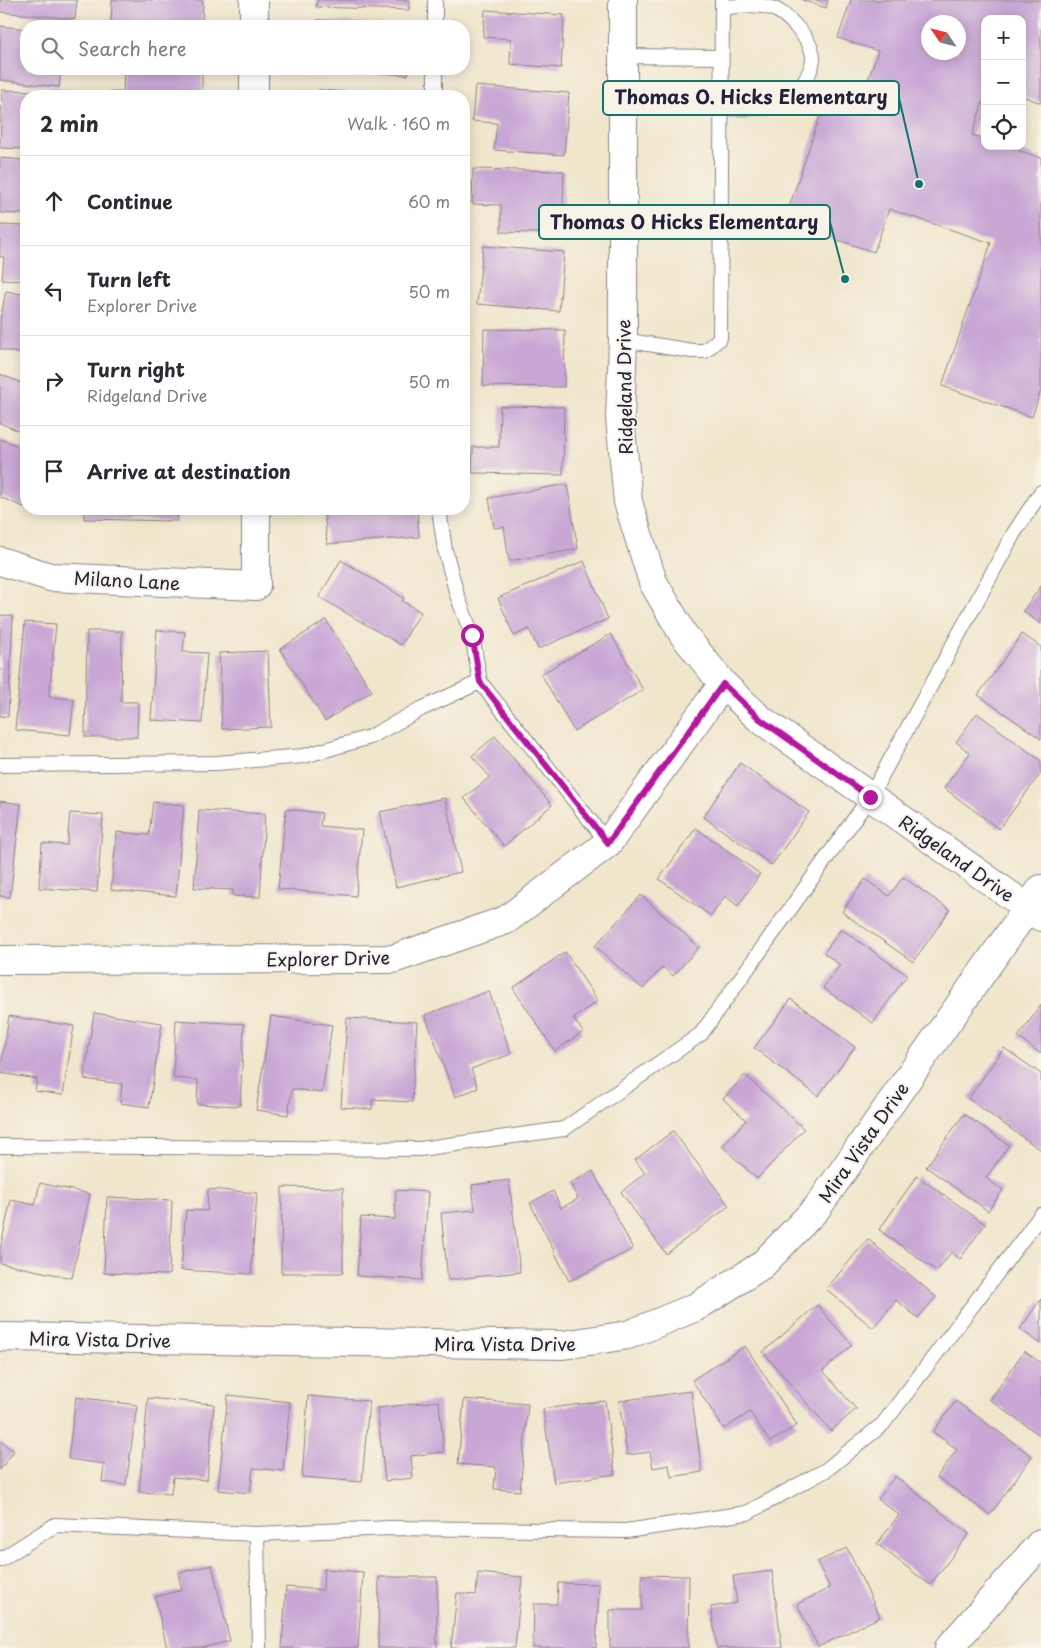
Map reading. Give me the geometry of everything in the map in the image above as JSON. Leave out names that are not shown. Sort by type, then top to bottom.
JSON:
[{"type":"street","points":[[254,0],[254,20]]},
{"type":"street","name":"Ridgeland Drive","points":[[623,0],[623,340],[620,418],[628,502],[653,582],[683,634],[723,684],[760,719],[870,797],[1037,905]]},
{"type":"street","points":[[254,75],[254,90]]},
{"type":"street","name":"Milano Lane","points":[[0,562],[50,577],[256,586],[256,515]]},
{"type":"street","name":"Explorer Drive","points":[[0,960],[393,959],[506,920],[608,843],[723,684]]},
{"type":"street","name":"Mira Vista Drive","points":[[0,1337],[563,1345],[628,1335],[696,1307],[762,1265],[816,1208],[1037,905]]},
{"type":"street","points":[[948,1648],[1041,1543]]},
{"type":"lane","points":[[435,0],[435,20]]},
{"type":"lane","points":[[623,340],[692,351],[705,351],[720,338],[721,57],[722,4],[756,5],[773,8],[798,29],[807,40],[814,57],[809,75],[798,91],[783,104],[760,108],[721,108]]},
{"type":"lane","points":[[622,56],[721,57]]},
{"type":"lane","points":[[435,75],[435,90]]},
{"type":"lane","points":[[0,1146],[420,1149],[564,1129],[701,1034],[870,797],[1014,533],[1041,492]]},
{"type":"lane","points":[[440,515],[445,550],[457,595],[472,635],[480,682],[608,843]]},
{"type":"lane","points":[[0,764],[217,763],[304,756],[370,737],[421,709],[480,682]]},
{"type":"lane","points":[[0,1560],[55,1525],[257,1534],[390,1528],[626,1531],[747,1513],[826,1470],[884,1424],[1041,1215]]},
{"type":"lane","points":[[257,1534],[259,1648]]},
{"type":"building","points":[[0,0],[77,0],[75,19],[0,12]]},
{"type":"building","points":[[112,0],[203,0],[202,20],[111,20]]},
{"type":"building","points":[[317,0],[409,0],[409,10],[316,7]]},
{"type":"building","points":[[802,0],[828,0],[826,8]]},
{"type":"building","points":[[851,0],[1041,0],[1041,103],[1026,97],[1026,15],[981,15],[981,108],[972,135],[981,138],[981,150],[1018,150],[1041,158],[1041,390],[1032,417],[942,386],[991,243],[889,209],[874,252],[784,222],[829,89],[861,100],[878,51],[838,38]]},
{"type":"building","points":[[485,10],[564,15],[561,68],[510,64],[511,39],[483,37]]},
{"type":"building","points":[[0,26],[20,28],[20,75],[60,75],[59,87],[0,80]]},
{"type":"building","points":[[124,75],[202,75],[202,90],[123,90]]},
{"type":"building","points":[[475,86],[569,93],[564,155],[494,150],[497,123],[472,121]]},
{"type":"building","points":[[2,90],[20,90],[20,149],[0,148]]},
{"type":"building","points":[[0,158],[20,160],[20,214],[0,213]]},
{"type":"building","points":[[473,169],[564,171],[562,234],[501,232],[501,205],[472,204]]},
{"type":"building","points":[[0,225],[20,226],[20,281],[2,280],[4,257],[0,257]]},
{"type":"building","points":[[483,246],[564,252],[559,311],[477,304]]},
{"type":"building","points":[[6,291],[20,294],[20,354],[0,349],[0,320]]},
{"type":"building","points":[[484,329],[565,330],[564,387],[483,386]]},
{"type":"building","points":[[0,374],[20,382],[20,431],[0,423]]},
{"type":"building","points":[[500,406],[564,407],[563,475],[472,473],[473,447],[499,447]]},
{"type":"building","points":[[0,439],[20,447],[20,505],[0,497]]},
{"type":"building","points":[[567,484],[578,549],[509,561],[504,527],[494,528],[489,498]]},
{"type":"building","points":[[84,515],[178,515],[177,521],[84,519]]},
{"type":"building","points":[[325,515],[417,515],[419,537],[327,544]]},
{"type":"building","points":[[341,560],[404,598],[402,601],[421,612],[401,645],[319,597]]},
{"type":"building","points":[[584,561],[608,619],[538,649],[529,629],[514,636],[498,598]]},
{"type":"building","points":[[1041,586],[1041,624],[1023,611]]},
{"type":"building","points":[[0,615],[13,616],[8,717],[0,716]]},
{"type":"building","points":[[326,620],[372,691],[325,721],[280,649]]},
{"type":"building","points":[[25,622],[56,624],[49,697],[74,699],[70,735],[15,730]]},
{"type":"building","points":[[157,630],[185,632],[183,652],[207,653],[202,723],[151,720]]},
{"type":"building","points":[[87,631],[122,631],[121,702],[138,702],[137,737],[85,737]]},
{"type":"building","points":[[611,634],[643,690],[574,731],[541,674]]},
{"type":"building","points":[[1022,634],[1041,647],[1041,739],[978,695]]},
{"type":"building","points":[[268,651],[271,727],[222,729],[219,653]]},
{"type":"building","points":[[977,713],[1041,761],[1041,773],[999,829],[944,788],[970,753],[956,742]]},
{"type":"building","points":[[495,736],[552,805],[504,846],[464,798],[490,777],[472,756]]},
{"type":"building","points":[[740,763],[809,812],[772,865],[703,817]]},
{"type":"building","points":[[445,798],[461,872],[396,887],[380,812]]},
{"type":"building","points":[[0,801],[21,804],[10,897],[0,896]]},
{"type":"building","points":[[153,802],[184,805],[176,896],[111,890],[117,832],[149,835]]},
{"type":"building","points":[[286,809],[322,813],[320,826],[362,830],[356,896],[278,889]]},
{"type":"building","points":[[199,810],[265,814],[260,897],[233,896],[233,890],[194,888]]},
{"type":"building","points":[[70,813],[103,815],[97,892],[39,888],[42,843],[67,845]]},
{"type":"building","points":[[696,828],[760,874],[738,906],[725,896],[711,916],[659,879]]},
{"type":"building","points":[[903,877],[950,910],[913,962],[842,912],[865,879],[889,896]]},
{"type":"building","points":[[641,895],[699,947],[673,976],[663,967],[643,989],[595,946]]},
{"type":"building","points":[[841,929],[907,975],[873,1023],[823,988],[840,965],[824,953]]},
{"type":"building","points":[[565,952],[598,1001],[573,1018],[583,1032],[555,1051],[513,988]]},
{"type":"building","points":[[489,991],[511,1054],[471,1069],[478,1088],[455,1097],[425,1015]]},
{"type":"building","points":[[791,999],[855,1047],[818,1096],[754,1048]]},
{"type":"building","points":[[1041,1005],[1041,1054],[1018,1037]]},
{"type":"building","points":[[94,1013],[162,1023],[149,1107],[120,1103],[122,1084],[84,1079]]},
{"type":"building","points":[[9,1016],[74,1026],[63,1095],[35,1091],[37,1079],[0,1073]]},
{"type":"building","points":[[271,1016],[332,1025],[322,1093],[292,1089],[288,1115],[256,1110]]},
{"type":"building","points":[[347,1018],[417,1022],[412,1102],[372,1100],[372,1109],[341,1107]]},
{"type":"building","points":[[176,1020],[244,1024],[240,1106],[197,1104],[198,1080],[173,1078]]},
{"type":"building","points":[[1004,1048],[1041,1074],[1041,1150],[968,1099]]},
{"type":"building","points":[[745,1075],[804,1129],[757,1179],[722,1146],[746,1120],[723,1099]]},
{"type":"building","points":[[964,1114],[1009,1145],[986,1178],[1003,1190],[988,1211],[926,1167]]},
{"type":"building","points":[[673,1131],[729,1206],[666,1254],[621,1192],[645,1173],[635,1160]]},
{"type":"building","points":[[593,1171],[633,1249],[569,1281],[530,1203],[553,1191],[561,1208],[578,1199],[570,1183]]},
{"type":"building","points":[[917,1176],[985,1224],[960,1259],[951,1252],[937,1271],[879,1230]]},
{"type":"building","points":[[509,1180],[520,1272],[448,1280],[441,1213],[475,1210],[472,1185]]},
{"type":"building","points":[[40,1183],[90,1194],[72,1278],[0,1263],[0,1249],[11,1200],[35,1205]]},
{"type":"building","points":[[282,1187],[343,1188],[343,1273],[281,1273]]},
{"type":"building","points":[[208,1189],[257,1193],[251,1274],[181,1270],[186,1210],[207,1211]]},
{"type":"building","points":[[396,1190],[428,1192],[422,1280],[357,1276],[361,1217],[395,1219]]},
{"type":"building","points":[[107,1197],[172,1200],[169,1275],[104,1273]]},
{"type":"building","points":[[868,1239],[936,1297],[918,1318],[896,1300],[873,1328],[826,1289]]},
{"type":"building","points":[[1041,1299],[1041,1344],[1020,1329]]},
{"type":"building","points":[[817,1305],[852,1345],[823,1371],[856,1409],[831,1431],[763,1352]]},
{"type":"building","points":[[745,1346],[797,1425],[770,1442],[750,1412],[724,1429],[692,1380]]},
{"type":"building","points":[[1024,1351],[1041,1363],[1041,1436],[990,1400]]},
{"type":"building","points":[[691,1391],[702,1472],[671,1477],[669,1465],[653,1468],[650,1452],[627,1455],[619,1401]]},
{"type":"building","points":[[228,1395],[290,1402],[283,1471],[253,1468],[250,1493],[218,1490]]},
{"type":"building","points":[[308,1396],[369,1401],[362,1482],[302,1477]]},
{"type":"building","points":[[76,1397],[137,1405],[126,1485],[102,1482],[104,1464],[68,1459]]},
{"type":"building","points":[[148,1398],[214,1404],[207,1480],[173,1477],[171,1494],[139,1492]]},
{"type":"building","points":[[464,1399],[528,1404],[520,1491],[494,1489],[496,1467],[458,1464]]},
{"type":"building","points":[[439,1401],[444,1452],[411,1456],[413,1478],[385,1481],[377,1408]]},
{"type":"building","points":[[605,1401],[615,1474],[554,1483],[543,1409]]},
{"type":"building","points":[[956,1401],[1032,1456],[990,1515],[937,1477],[957,1449],[933,1432]]},
{"type":"building","points":[[0,1441],[14,1451],[0,1470]]},
{"type":"building","points":[[895,1476],[969,1534],[930,1585],[877,1544],[899,1515],[878,1499]]},
{"type":"building","points":[[847,1548],[880,1617],[818,1647],[797,1604],[830,1588],[817,1562]]},
{"type":"building","points":[[212,1565],[230,1641],[202,1648],[167,1648],[155,1597],[182,1590],[178,1573]]},
{"type":"building","points":[[324,1569],[363,1572],[358,1648],[282,1648],[286,1587],[323,1590]]},
{"type":"building","points":[[772,1571],[782,1648],[717,1648],[711,1607],[737,1603],[733,1576]]},
{"type":"building","points":[[478,1573],[522,1577],[515,1648],[451,1648],[457,1593],[476,1595]]},
{"type":"building","points":[[642,1575],[689,1576],[688,1648],[610,1648],[610,1610],[642,1610]]},
{"type":"building","points":[[379,1577],[437,1577],[437,1648],[378,1648]]},
{"type":"building","points":[[558,1583],[599,1584],[596,1648],[533,1648],[534,1604],[557,1604]]},
{"type":"place","name":"Thomas O. Hicks Elementary","points":[[919,184]]},
{"type":"place","name":"Thomas O Hicks Elementary","points":[[845,279]]},
{"type":"route","points":[[472,635],[480,682],[608,843],[723,684],[760,719],[870,797]]}]
